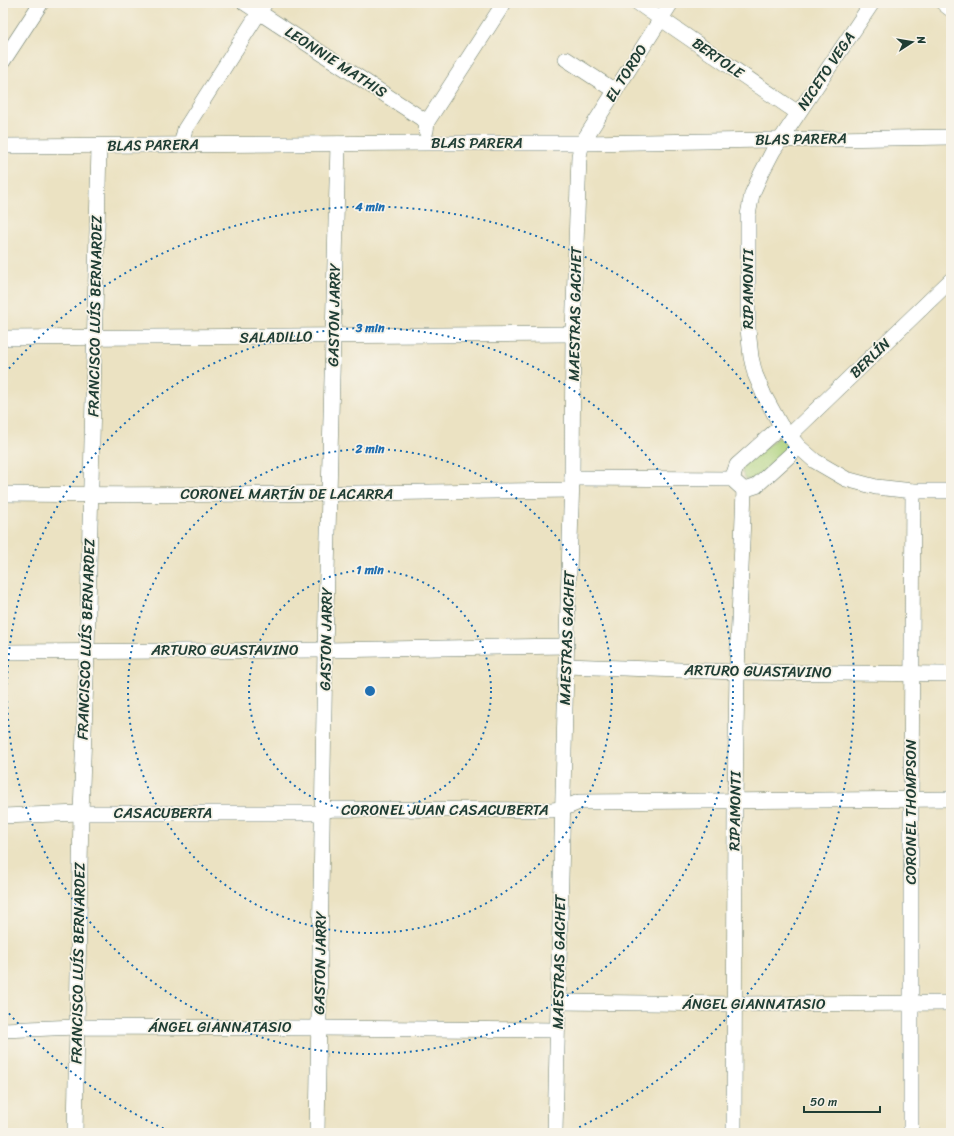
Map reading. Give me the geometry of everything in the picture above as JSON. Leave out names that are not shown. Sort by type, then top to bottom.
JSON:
[{"type":"main road","points":[[946,3],[951,7]]},
{"type":"street","points":[[3,61],[41,3]]},
{"type":"street","name":"LEONNIE MATHIS","points":[[245,3],[262,8],[427,122]]},
{"type":"street","points":[[426,143],[427,122],[504,3]]},
{"type":"street","name":"BERTOLE","points":[[638,3],[798,113]]},
{"type":"street","name":"EL TORDO","points":[[582,143],[671,3]]},
{"type":"street","name":"NICETO VEGA","points":[[781,140],[872,3]]},
{"type":"street","points":[[181,145],[185,129],[262,8]]},
{"type":"street","points":[[566,59],[615,91]]},
{"type":"street","points":[[3,134],[23,146]]},
{"type":"street","name":"BLAS PARERA","points":[[3,146],[582,143],[951,137]]},
{"type":"street","name":"RIPAMONTI","points":[[781,140],[761,174],[752,194],[748,215],[748,322],[751,357],[755,374],[764,395],[785,431]]},
{"type":"street","name":"MAESTRAS GACHET","points":[[555,1133],[562,809],[572,484],[573,334],[579,156],[582,143]]},
{"type":"street","name":"GASTON JARRY","points":[[317,1133],[325,650],[338,144]]},
{"type":"street","name":"FRANCISCO LUÍS BERNARDEZ","points":[[75,1133],[81,813],[87,651],[99,146]]},
{"type":"street","name":"BERLÍN","points":[[732,479],[737,465],[785,431],[951,280]]},
{"type":"street","name":"SALADILLO","points":[[3,338],[573,334]]},
{"type":"street","points":[[785,431],[799,447],[815,461],[846,479],[876,487],[913,491],[951,491]]},
{"type":"street","points":[[732,479],[744,490],[756,486],[799,447]]},
{"type":"street","name":"CORONEL MARTÍN DE LACARRA","points":[[3,494],[330,494],[732,479]]},
{"type":"street","name":"RIPAMONTI","points":[[734,1133],[735,800],[737,672],[744,490]]},
{"type":"street","name":"CORONEL THOMPSON","points":[[911,1133],[913,491]]},
{"type":"street","name":"ARTURO GUASTAVINO","points":[[3,652],[325,650],[567,646]]},
{"type":"street","name":"ARTURO GUASTAVINO","points":[[566,666],[737,672],[951,674]]},
{"type":"street","name":"CORONEL JUAN CASACUBERTA","points":[[322,812],[333,809],[551,810],[562,809],[579,802],[951,798]]},
{"type":"street","name":"CASACUBERTA","points":[[3,816],[81,813],[322,812]]},
{"type":"street","name":"ÁNGEL GIANNATASIO","points":[[558,1002],[734,1004],[951,1003]]},
{"type":"street","name":"ÁNGEL GIANNATASIO","points":[[3,1030],[77,1027],[557,1030]]},
{"type":"green space","points":[[781,435],[789,446],[757,478],[750,480],[746,479],[742,473],[743,465]]}]
